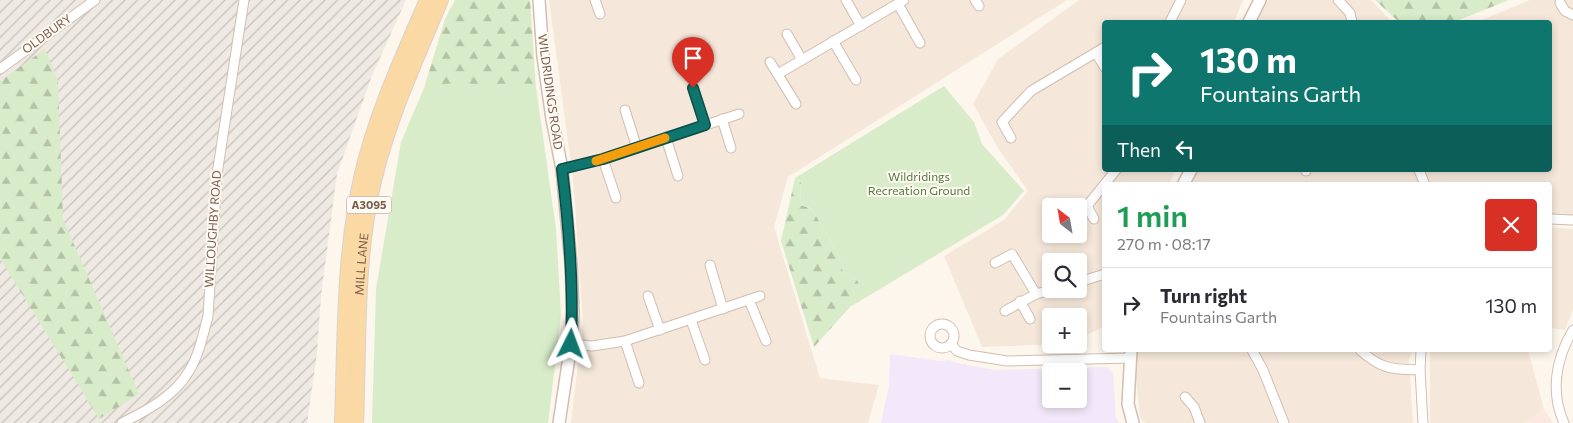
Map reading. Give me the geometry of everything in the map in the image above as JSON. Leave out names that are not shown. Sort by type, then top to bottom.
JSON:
[{"type":"main road","name":"MILL LANE","points":[[342,422],[346,300],[356,204],[366,160],[379,117],[427,0]]},
{"type":"main road","name":"MILL LANE","points":[[356,423],[362,250],[370,198],[382,149],[402,92],[441,0]]},
{"type":"street","name":"OLDBURY","points":[[0,69],[95,0]]},
{"type":"street","name":"WILLOUGHBY ROAD","points":[[122,423],[162,400],[177,387],[189,372],[203,338],[208,316],[217,174],[244,0]]},
{"type":"street","name":"WILDRIDINGS ROAD","points":[[539,0],[552,119],[562,169],[571,264],[573,312],[571,344],[559,423]]},
{"type":"street","points":[[595,0],[600,14]]},
{"type":"street","points":[[846,0],[861,26]]},
{"type":"street","points":[[1173,20],[1182,0]]},
{"type":"street","points":[[1250,20],[1260,0]]},
{"type":"street","points":[[1338,0],[1350,13],[1352,20]]},
{"type":"street","points":[[778,74],[901,2],[920,43]]},
{"type":"street","points":[[1560,3],[1565,11],[1573,15]]},
{"type":"street","points":[[787,34],[802,60]]},
{"type":"street","points":[[833,41],[856,80]]},
{"type":"street","points":[[1011,138],[1002,122],[1031,91],[1102,49]]},
{"type":"street","points":[[1096,53],[1102,63]]},
{"type":"street","points":[[770,62],[796,104]]},
{"type":"street","points":[[693,88],[705,125]]},
{"type":"street","points":[[625,110],[637,148]]},
{"type":"street","points":[[562,169],[603,159],[739,114]]},
{"type":"street","points":[[722,119],[731,148]]},
{"type":"street","points":[[666,138],[678,176]]},
{"type":"street","points":[[603,159],[616,198]]},
{"type":"street","points":[[1106,182],[1114,172]]},
{"type":"street","points":[[1094,219],[1087,206],[1102,187]]},
{"type":"street","points":[[1552,219],[1573,220]]},
{"type":"street","points":[[994,264],[1012,254],[1036,294]]},
{"type":"street","points":[[710,266],[724,309]]},
{"type":"street","points":[[1087,280],[1102,275]]},
{"type":"street","points":[[1005,311],[1020,301],[1042,292]]},
{"type":"street","points":[[648,296],[660,330]]},
{"type":"street","points":[[571,344],[592,346],[625,342],[760,296]]},
{"type":"street","points":[[749,300],[766,341]]},
{"type":"street","points":[[1020,301],[1030,318]]},
{"type":"street","points":[[691,320],[705,360]]},
{"type":"street","points":[[1564,423],[1558,404],[1556,382],[1562,352],[1573,330]]},
{"type":"street","points":[[625,342],[639,383]]},
{"type":"street","points":[[951,344],[957,351],[969,355],[1007,361],[1130,354],[1128,404],[1134,423]]},
{"type":"street","points":[[1362,352],[1372,361],[1390,369],[1420,370]]},
{"type":"street","points":[[1421,352],[1423,423]]},
{"type":"street","points":[[1254,353],[1263,370],[1284,423]]},
{"type":"street","points":[[1185,397],[1194,407],[1200,423]]},
{"type":"shaded area","points":[[0,0],[406,0],[371,78],[337,174],[321,296],[317,353],[307,423],[0,423]]},
{"type":"shaded area","points":[[549,0],[1067,0],[788,177],[774,227],[820,378],[879,385],[868,423],[571,423],[583,322],[573,179]]},
{"type":"shaded area","points":[[1079,0],[1243,0],[1235,20],[1102,20],[1102,172],[1174,172],[1170,182],[1102,182],[1102,328],[1087,335],[1087,308],[1042,308],[1042,345],[982,347],[944,256],[1004,220],[1028,191],[998,148],[973,104],[998,59]]},
{"type":"shaded area","points":[[1268,0],[1371,0],[1390,20],[1258,20]]},
{"type":"shaded area","points":[[1530,0],[1573,0],[1573,215],[1552,216],[1552,182],[1189,182],[1194,172],[1552,172],[1552,20],[1482,20]]},
{"type":"shaded area","points":[[1552,227],[1573,229],[1573,309],[1565,330],[1552,328]]},
{"type":"shaded area","points":[[1137,352],[1412,352],[1409,360],[1413,423],[1145,423],[1140,418],[1135,367]]},
{"type":"shaded area","points":[[1430,352],[1529,352],[1544,409],[1525,423],[1430,423]]},
{"type":"shaded area","points":[[890,354],[940,361],[949,360],[995,370],[1042,369],[1042,408],[1087,408],[1087,368],[1107,367],[1113,373],[1116,418],[1119,423],[881,423],[889,385]]},
{"type":"shaded area","points":[[1544,409],[1553,423],[1525,423]]},
{"type":"green space","points":[[455,0],[530,0],[536,88],[424,88],[445,19]]},
{"type":"green space","points":[[1375,0],[1509,0],[1459,20],[1397,20]]},
{"type":"green space","points":[[45,49],[58,80],[63,219],[139,394],[99,419],[0,258],[0,81]]},
{"type":"green space","name":"Wildridings Recreation Ground","points":[[944,86],[974,122],[982,144],[1024,191],[1003,215],[860,301],[862,295],[858,281],[843,272],[841,259],[814,212],[808,207],[800,205],[801,182],[795,178]]},
{"type":"green space","points":[[536,87],[556,229],[561,315],[548,423],[372,423],[376,289],[401,142],[424,88]]},
{"type":"green space","points":[[795,178],[801,182],[800,205],[814,212],[841,259],[843,272],[858,281],[862,295],[860,301],[851,306],[814,347],[781,241]]},
{"type":"slow traffic","points":[[596,161],[665,138]]},
{"type":"route","points":[[571,344],[573,312],[571,264],[562,169],[603,159],[705,125],[693,88]]}]
